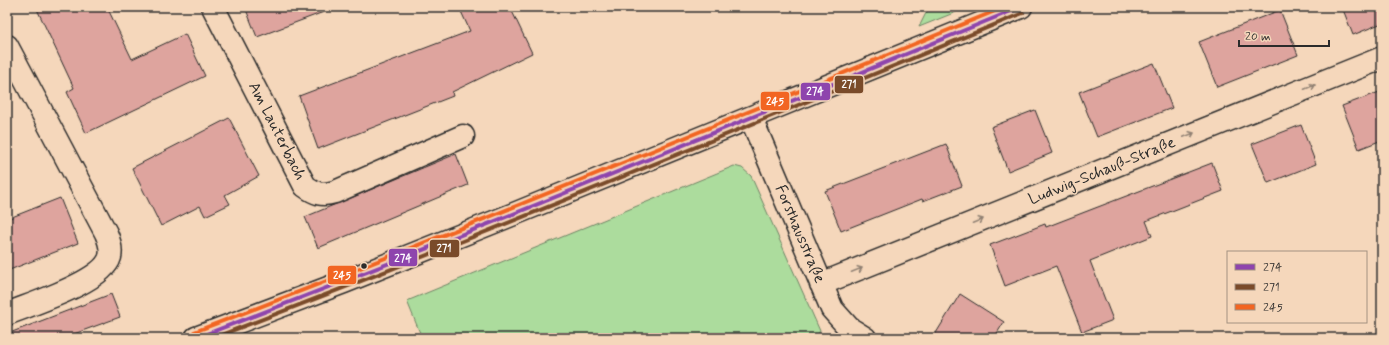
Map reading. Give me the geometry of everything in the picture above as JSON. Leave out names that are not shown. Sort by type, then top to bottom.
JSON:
[{"type":"street","name":"Am Lauterbach","points":[[213,7],[305,186],[313,192],[324,195],[335,192],[464,136]]},
{"type":"street","points":[[196,338],[344,282],[751,118],[1010,9]]},
{"type":"street","points":[[7,46],[106,233],[111,255],[108,263],[93,277],[7,314]]},
{"type":"street","name":"Ludwig-Schauß-Straße","points":[[821,284],[1382,58]]},
{"type":"street","name":"Forsthausstraße","points":[[751,118],[832,309],[849,328],[864,338]]},
{"type":"green space","points":[[929,7],[958,7],[956,12],[919,27]]},
{"type":"green space","points":[[734,166],[742,168],[751,176],[820,331],[816,338],[422,338],[407,301]]},
{"type":"building","points":[[36,7],[107,7],[132,59],[185,34],[205,76],[86,133],[67,92],[74,88]]},
{"type":"building","points":[[245,7],[329,7],[329,10],[257,37]]},
{"type":"building","points":[[459,7],[510,7],[532,53],[452,92],[453,96],[318,149],[299,96],[470,31]]},
{"type":"building","points":[[1342,7],[1382,7],[1382,23],[1353,35]]},
{"type":"building","points":[[1280,10],[1298,55],[1217,87],[1199,42]]},
{"type":"building","points":[[1154,63],[1172,108],[1097,137],[1079,92]]},
{"type":"building","points":[[1382,91],[1382,140],[1359,149],[1342,106]]},
{"type":"building","points":[[1035,110],[1052,153],[1008,171],[991,127]]},
{"type":"building","points":[[229,118],[259,176],[225,195],[230,204],[205,216],[200,206],[161,226],[132,168]]},
{"type":"building","points":[[1301,125],[1316,164],[1268,183],[1252,144]]},
{"type":"building","points":[[946,144],[962,186],[923,201],[922,199],[841,231],[825,191]]},
{"type":"building","points":[[456,154],[468,185],[318,248],[305,217]]},
{"type":"building","points":[[1212,163],[1223,191],[1146,221],[1152,236],[1090,261],[1113,320],[1082,332],[1056,266],[1005,286],[990,245],[1045,224],[1046,227]]},
{"type":"building","points":[[60,198],[78,243],[7,271],[7,219]]},
{"type":"building","points":[[111,294],[120,317],[63,338],[7,338],[7,334]]},
{"type":"building","points":[[960,294],[1004,322],[994,338],[933,338]]},
{"type":"transit line","name":"245","points":[[194,332],[499,213],[1005,7]]},
{"type":"transit line","name":"274","points":[[196,338],[507,217],[1021,7]]},
{"type":"transit line","name":"271","points":[[213,338],[518,219],[1023,13]]}]
